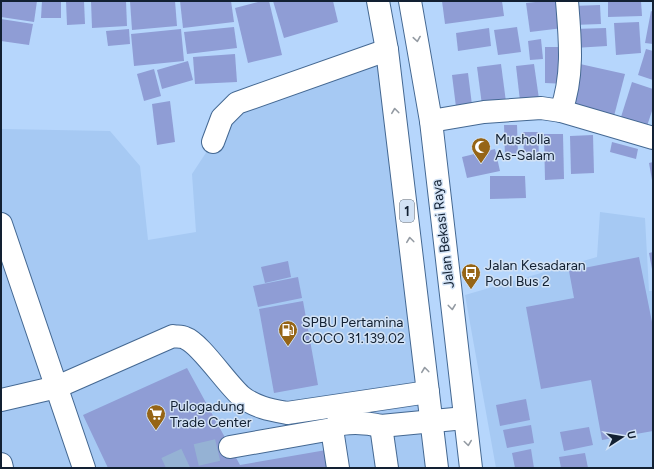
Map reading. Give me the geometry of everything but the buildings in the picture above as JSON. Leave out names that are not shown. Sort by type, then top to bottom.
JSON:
[{"type":"main road","name":"1","points":[[378,1],[387,50],[437,468]]},
{"type":"main road","name":"Jalan Bekasi Raya","points":[[410,1],[430,121],[471,468]]},
{"type":"main road","points":[[561,111],[568,88],[570,55],[567,1]]},
{"type":"main road","points":[[214,142],[222,118],[237,103],[387,50]]},
{"type":"main road","points":[[430,121],[484,112],[541,108],[651,131]]},
{"type":"main road","points":[[1,224],[84,468]]},
{"type":"main road","points":[[1,400],[57,387],[173,336],[186,338],[197,347],[222,377],[242,397],[264,408],[287,412],[428,392]]},
{"type":"main road","points":[[230,447],[332,428],[336,425],[370,423],[381,426],[464,418]]},
{"type":"main road","points":[[381,426],[387,468]]},
{"type":"main road","points":[[332,428],[338,468]]},
{"type":"main road","points":[[1,464],[2,468]]},
{"type":"shaded area","points":[[387,50],[440,468],[1,468],[1,129],[110,131],[140,166],[148,240],[196,232],[192,174],[213,142],[222,118]]},
{"type":"shaded area","points":[[600,212],[645,218],[649,291],[653,291],[653,468],[496,468],[465,295],[597,257]]},
{"type":"tunnel","points":[[166,468],[192,456],[230,447]]},
{"type":"place","name":"Musholla As-Salam","points":[[481,164]]},
{"type":"place","name":"Jalan Kesadaran Pool Bus 2","points":[[471,290]]},
{"type":"place","name":"SPBU Pertamina COCO 31.139.02","points":[[288,347]]},
{"type":"place","name":"Pulogadung Trade Center","points":[[156,431]]}]
